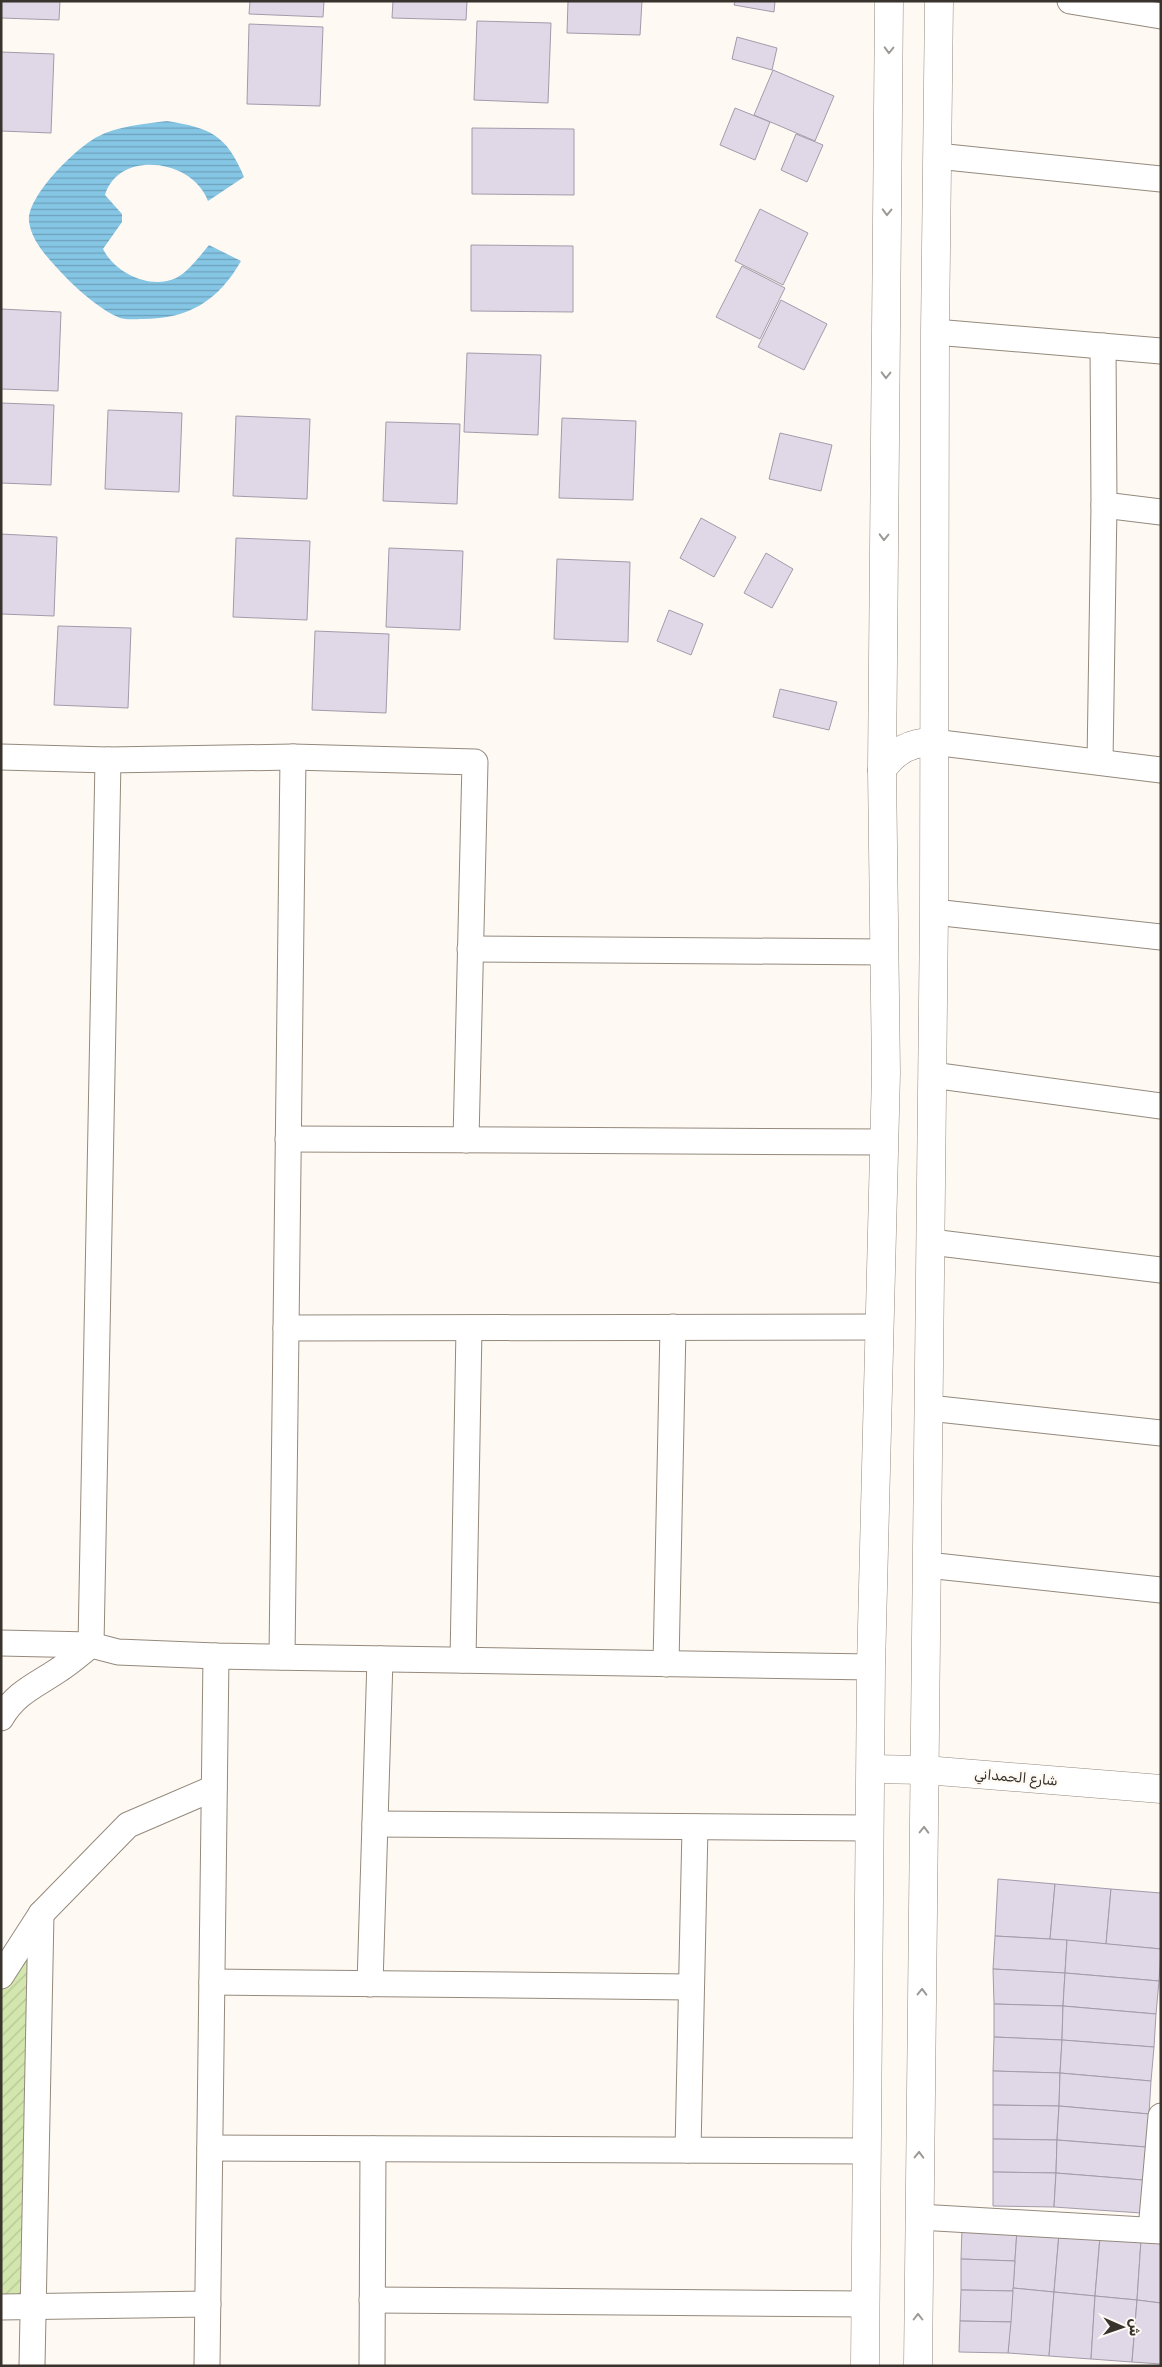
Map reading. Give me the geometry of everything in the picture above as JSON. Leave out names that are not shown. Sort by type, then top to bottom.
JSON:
[{"type":"street","points":[[865,2366],[872,1667],[884,1142],[882,770],[889,1]]},
{"type":"street","points":[[918,2366],[934,912],[935,332],[939,1]]},
{"type":"street","points":[[1070,1],[1105,4],[1161,16]]},
{"type":"street","points":[[937,156],[1161,179]]},
{"type":"street","points":[[935,332],[1161,351]]},
{"type":"street","points":[[1100,762],[1104,504],[1103,346]]},
{"type":"street","points":[[1104,504],[1161,512]]},
{"type":"street","points":[[882,770],[887,761],[903,748],[923,742],[1161,770]]},
{"type":"street","points":[[1,757],[108,760],[293,757],[475,762],[466,1140]]},
{"type":"street","points":[[282,1657],[293,757]]},
{"type":"street","points":[[91,1645],[108,760]]},
{"type":"street","points":[[934,912],[1161,937]]},
{"type":"street","points":[[470,949],[884,952]]},
{"type":"street","points":[[932,1075],[1161,1106]]},
{"type":"street","points":[[288,1139],[884,1142]]},
{"type":"street","points":[[930,1242],[1161,1270]]},
{"type":"street","points":[[666,1664],[673,1327]]},
{"type":"street","points":[[286,1328],[880,1327]]},
{"type":"street","points":[[463,1660],[469,1328]]},
{"type":"street","points":[[929,1408],[1161,1433]]},
{"type":"street","points":[[927,1566],[1161,1590]]},
{"type":"street","points":[[1,1644],[91,1645],[118,1652],[216,1656],[872,1667]]},
{"type":"street","points":[[1,1718],[6,1709],[27,1688],[61,1669],[91,1645]]},
{"type":"street","points":[[207,2366],[216,1656]]},
{"type":"street","points":[[370,1984],[380,1659]]},
{"type":"street","name":"شارع الحمداني","points":[[871,1769],[925,1770],[1161,1789]]},
{"type":"street","points":[[1,1976],[41,1914],[128,1825],[214,1788]]},
{"type":"street","points":[[374,1824],[870,1828]]},
{"type":"street","points":[[688,2150],[695,1827]]},
{"type":"street","points":[[32,2366],[41,1914]]},
{"type":"street","points":[[212,1982],[691,1987]]},
{"type":"street","points":[[919,2217],[1156,2230],[1161,2116]]},
{"type":"street","points":[[210,2148],[867,2151]]},
{"type":"street","points":[[372,2366],[373,2149]]},
{"type":"street","points":[[372,2300],[866,2304]]},
{"type":"street","points":[[1,2307],[208,2304]]},
{"type":"green space","points":[[35,1935],[24,2297],[1,2298],[1,1989]]},
{"type":"water","points":[[167,121],[206,130],[215,136],[230,151],[244,177],[208,201],[200,187],[188,176],[173,169],[156,165],[140,166],[125,171],[113,180],[105,195],[122,214],[122,222],[103,249],[109,258],[125,272],[134,277],[155,282],[176,278],[185,272],[209,245],[241,261],[223,287],[201,305],[188,311],[160,318],[122,319],[104,309],[87,296],[49,259],[30,228],[30,211],[44,186],[54,174],[77,151],[97,137],[113,130]]},
{"type":"building","points":[[1,1],[60,1],[59,20],[1,18]]},
{"type":"building","points":[[250,1],[324,1],[323,17],[249,14]]},
{"type":"building","points":[[393,1],[467,1],[466,20],[392,18]]},
{"type":"building","points":[[568,1],[642,1],[640,35],[567,33]]},
{"type":"building","points":[[735,1],[775,1],[774,12],[734,5]]},
{"type":"building","points":[[477,21],[551,23],[548,103],[474,100]]},
{"type":"building","points":[[249,24],[323,27],[320,106],[247,104]]},
{"type":"building","points":[[737,37],[777,48],[772,70],[732,59]]},
{"type":"building","points":[[1,52],[54,54],[51,133],[1,131]]},
{"type":"building","points":[[773,70],[834,96],[815,141],[754,115]]},
{"type":"building","points":[[735,108],[770,122],[755,160],[720,145]]},
{"type":"building","points":[[472,128],[574,129],[574,195],[472,194]]},
{"type":"building","points":[[796,134],[823,145],[807,182],[781,170]]},
{"type":"building","points":[[760,209],[808,233],[783,285],[735,261]]},
{"type":"building","points":[[471,245],[573,246],[573,312],[471,311]]},
{"type":"building","points":[[742,266],[785,288],[760,339],[716,317]]},
{"type":"building","points":[[781,300],[827,324],[804,370],[758,347]]},
{"type":"building","points":[[1,309],[61,312],[58,391],[1,389]]},
{"type":"building","points":[[467,353],[541,355],[538,435],[464,432]]},
{"type":"building","points":[[1,403],[54,405],[51,485],[1,483]]},
{"type":"building","points":[[108,410],[182,413],[179,492],[105,489]]},
{"type":"building","points":[[236,416],[310,419],[307,499],[233,496]]},
{"type":"building","points":[[562,418],[636,421],[633,500],[559,498]]},
{"type":"building","points":[[386,422],[460,424],[457,504],[383,501]]},
{"type":"building","points":[[780,433],[832,445],[821,491],[769,479]]},
{"type":"building","points":[[701,518],[736,537],[714,577],[680,558]]},
{"type":"building","points":[[1,534],[57,537],[54,616],[1,614]]},
{"type":"building","points":[[236,538],[310,541],[307,620],[233,617]]},
{"type":"building","points":[[389,548],[463,551],[460,630],[386,627]]},
{"type":"building","points":[[766,553],[793,569],[772,608],[744,593]]},
{"type":"building","points":[[557,559],[630,562],[628,642],[554,639]]},
{"type":"building","points":[[669,610],[703,624],[691,655],[657,641]]},
{"type":"building","points":[[58,626],[131,628],[128,708],[54,705]]},
{"type":"building","points":[[315,631],[389,634],[386,713],[312,710]]},
{"type":"building","points":[[780,689],[837,702],[829,730],[773,717]]},
{"type":"building","points":[[998,1879],[1055,1884],[1050,1939],[995,1936]]},
{"type":"building","points":[[1055,1884],[1111,1889],[1106,1944],[1050,1939]]},
{"type":"building","points":[[1111,1889],[1161,1893],[1161,1949],[1106,1944]]},
{"type":"building","points":[[995,1936],[1067,1940],[1065,1973],[993,1969]]},
{"type":"building","points":[[1067,1940],[1161,1949],[1159,1981],[1065,1973]]},
{"type":"building","points":[[993,1969],[1065,1973],[1063,2006],[994,2004]]},
{"type":"building","points":[[1065,1973],[1159,1981],[1156,2014],[1063,2006]]},
{"type":"building","points":[[994,2004],[1063,2006],[1062,2040],[994,2037]]},
{"type":"building","points":[[1063,2006],[1156,2014],[1154,2047],[1062,2040]]},
{"type":"building","points":[[994,2037],[1062,2040],[1060,2073],[993,2071]]},
{"type":"building","points":[[1062,2040],[1154,2047],[1151,2081],[1060,2073]]},
{"type":"building","points":[[993,2071],[1060,2073],[1059,2106],[993,2105]]},
{"type":"building","points":[[1060,2073],[1151,2081],[1149,2114],[1059,2106]]},
{"type":"building","points":[[993,2105],[1059,2106],[1057,2140],[993,2139]]},
{"type":"building","points":[[1059,2106],[1149,2114],[1146,2147],[1057,2140]]},
{"type":"building","points":[[993,2139],[1057,2140],[1056,2173],[993,2172]]},
{"type":"building","points":[[1057,2140],[1146,2147],[1143,2180],[1056,2173]]},
{"type":"building","points":[[993,2172],[1056,2173],[1054,2207],[993,2206]]},
{"type":"building","points":[[1056,2173],[1143,2180],[1141,2213],[1054,2207]]},
{"type":"building","points":[[962,2227],[1017,2230],[1015,2261],[961,2259]]},
{"type":"building","points":[[1017,2230],[1059,2234],[1054,2292],[1013,2288]]},
{"type":"building","points":[[1059,2234],[1100,2237],[1095,2296],[1054,2292]]},
{"type":"building","points":[[1100,2237],[1141,2240],[1137,2300],[1095,2296]]},
{"type":"building","points":[[1141,2240],[1161,2241],[1161,2303],[1137,2300]]},
{"type":"building","points":[[961,2259],[1015,2261],[1013,2291],[961,2290]]},
{"type":"building","points":[[1013,2288],[1054,2292],[1049,2356],[1008,2353]]},
{"type":"building","points":[[961,2290],[1013,2291],[1011,2322],[960,2321]]},
{"type":"building","points":[[1054,2292],[1095,2296],[1091,2359],[1049,2356]]},
{"type":"building","points":[[1095,2296],[1137,2300],[1132,2362],[1091,2359]]},
{"type":"building","points":[[1137,2300],[1161,2303],[1161,2364],[1132,2362]]},
{"type":"building","points":[[960,2321],[1011,2322],[1008,2353],[959,2352]]}]
